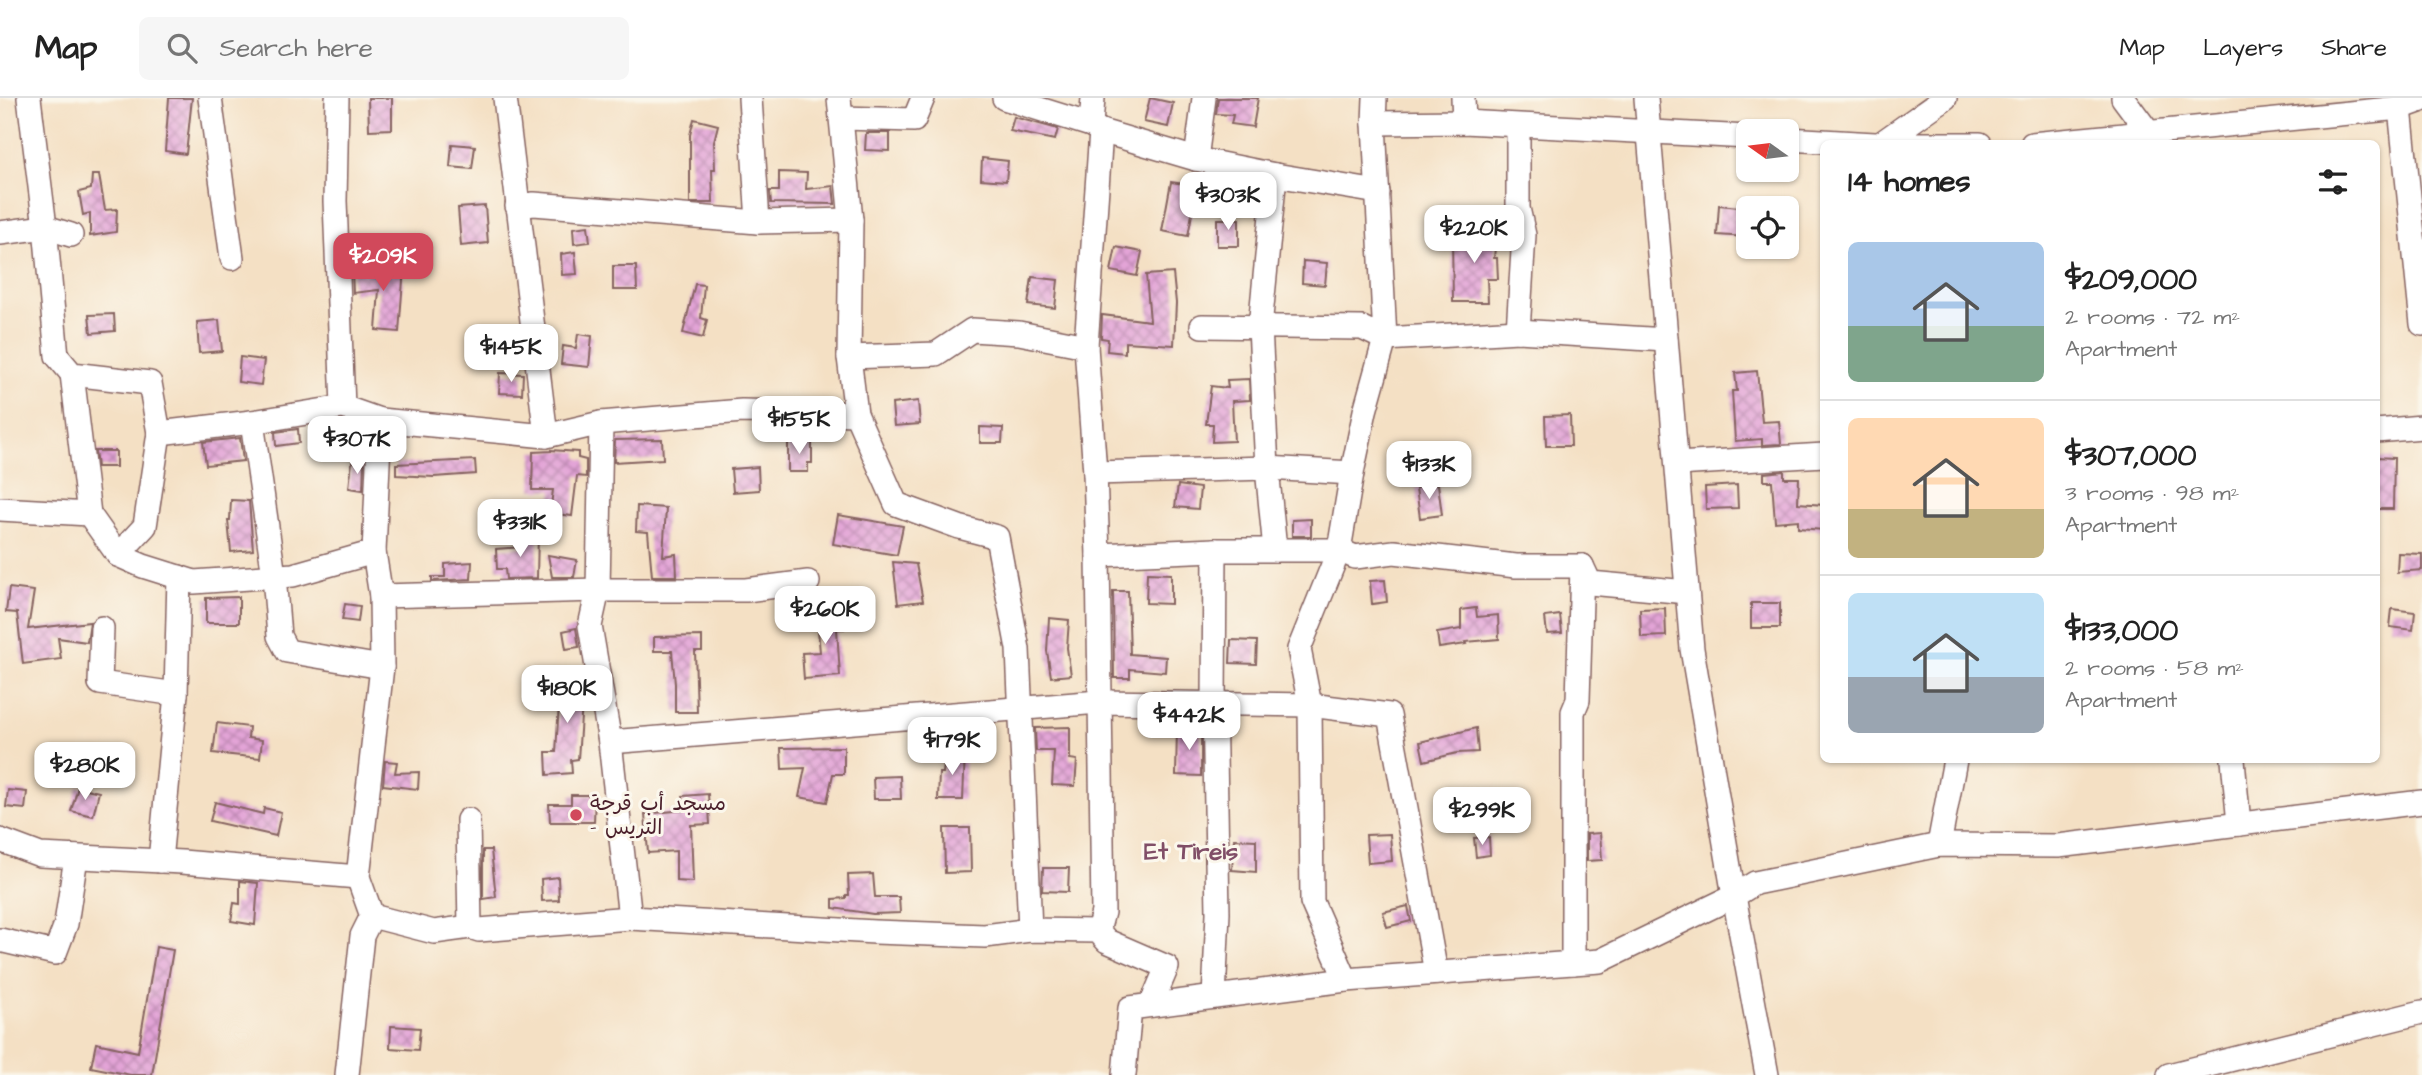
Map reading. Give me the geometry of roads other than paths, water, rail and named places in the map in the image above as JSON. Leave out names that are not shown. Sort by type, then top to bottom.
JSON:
[{"type":"street","points":[[29,98],[57,356],[72,374],[89,514],[118,555],[194,582],[293,575],[374,552]]},
{"type":"street","points":[[210,98],[232,258]]},
{"type":"street","points":[[337,98],[335,201],[343,407]]},
{"type":"street","points":[[505,98],[546,436]]},
{"type":"street","points":[[750,98],[758,222]]},
{"type":"street","points":[[923,98],[914,120],[840,108],[851,220],[849,357],[856,414],[896,504],[959,527],[997,537],[1018,649],[1030,930]]},
{"type":"street","points":[[1004,98],[1196,159],[1378,192]]},
{"type":"street","points":[[1093,98],[1096,128],[1086,346],[1096,473],[1098,555],[1103,912],[1098,931]]},
{"type":"street","points":[[1196,159],[1204,98]]},
{"type":"street","points":[[1346,980],[1312,902],[1310,705],[1299,649],[1339,551],[1365,411],[1385,340],[1375,98]]},
{"type":"street","points":[[1463,98],[1464,122]]},
{"type":"street","points":[[1646,98],[1692,649],[1767,1075]]},
{"type":"street","points":[[1883,140],[1945,98]]},
{"type":"street","points":[[2123,98],[2152,138]]},
{"type":"street","points":[[2112,140],[2152,138],[2411,104],[2422,324]]},
{"type":"street","points":[[1374,123],[1464,122],[1736,136]]},
{"type":"street","points":[[1518,126],[1518,208],[1524,235],[1518,331]]},
{"type":"street","points":[[1799,140],[1820,141]]},
{"type":"street","points":[[1275,175],[1260,327],[1267,468],[1275,550]]},
{"type":"street","points":[[517,206],[534,204],[758,222],[851,220]]},
{"type":"street","points":[[0,233],[45,227],[71,235]]},
{"type":"street","points":[[1202,326],[1362,328],[1385,340],[1518,331],[1666,340]]},
{"type":"street","points":[[849,357],[936,354],[972,330],[1019,333],[1086,346]]},
{"type":"street","points":[[72,374],[150,383],[159,433],[145,526],[118,555]]},
{"type":"street","points":[[159,433],[252,422],[343,407],[380,420],[546,436],[601,423],[742,411],[856,414]]},
{"type":"street","points":[[347,1075],[362,936],[372,916],[358,877],[382,667],[381,596],[374,552],[380,420]]},
{"type":"street","points":[[252,422],[274,576],[279,636],[287,650],[382,667]]},
{"type":"street","points":[[601,423],[598,590],[590,626],[610,742],[630,918]]},
{"type":"street","points":[[2380,431],[2422,427]]},
{"type":"street","points":[[1676,464],[1820,455]]},
{"type":"street","points":[[1096,473],[1267,468],[1352,472]]},
{"type":"street","points":[[0,509],[89,514]]},
{"type":"street","points":[[1214,997],[1218,913],[1214,702],[1215,550]]},
{"type":"street","points":[[1098,555],[1275,550],[1339,551],[1355,557],[1394,552],[1516,566],[1582,566]]},
{"type":"street","points":[[1582,566],[1590,583],[1687,592]]},
{"type":"street","points":[[1573,963],[1573,712],[1578,700],[1582,566]]},
{"type":"street","points":[[160,861],[176,694],[179,577]]},
{"type":"street","points":[[381,596],[598,590],[746,590],[808,582]]},
{"type":"street","points":[[102,628],[100,682],[176,694]]},
{"type":"street","points":[[610,742],[1099,702],[1310,705],[1389,715],[1436,973]]},
{"type":"street","points":[[1939,845],[1954,763]]},
{"type":"street","points":[[2233,763],[2239,824]]},
{"type":"street","points":[[1124,1075],[1130,1008],[1346,980],[1600,961],[1734,896],[1755,883],[1939,845],[2058,846],[2422,803]]},
{"type":"street","points":[[468,820],[470,927]]},
{"type":"street","points":[[0,840],[40,855],[160,861],[358,877]]},
{"type":"street","points":[[0,940],[55,953],[66,924],[76,857]]},
{"type":"street","points":[[372,916],[435,932],[470,927],[480,930],[630,918],[971,935],[1030,930],[1098,931],[1107,941],[1167,967],[1151,1005]]},
{"type":"street","points":[[2169,1075],[2422,1012]]},
{"type":"place","name":"مسجد أب قرجة - التريس","points":[[576,815]]},
{"type":"district","name":"Et Tireis","points":[[1191,851]]}]
